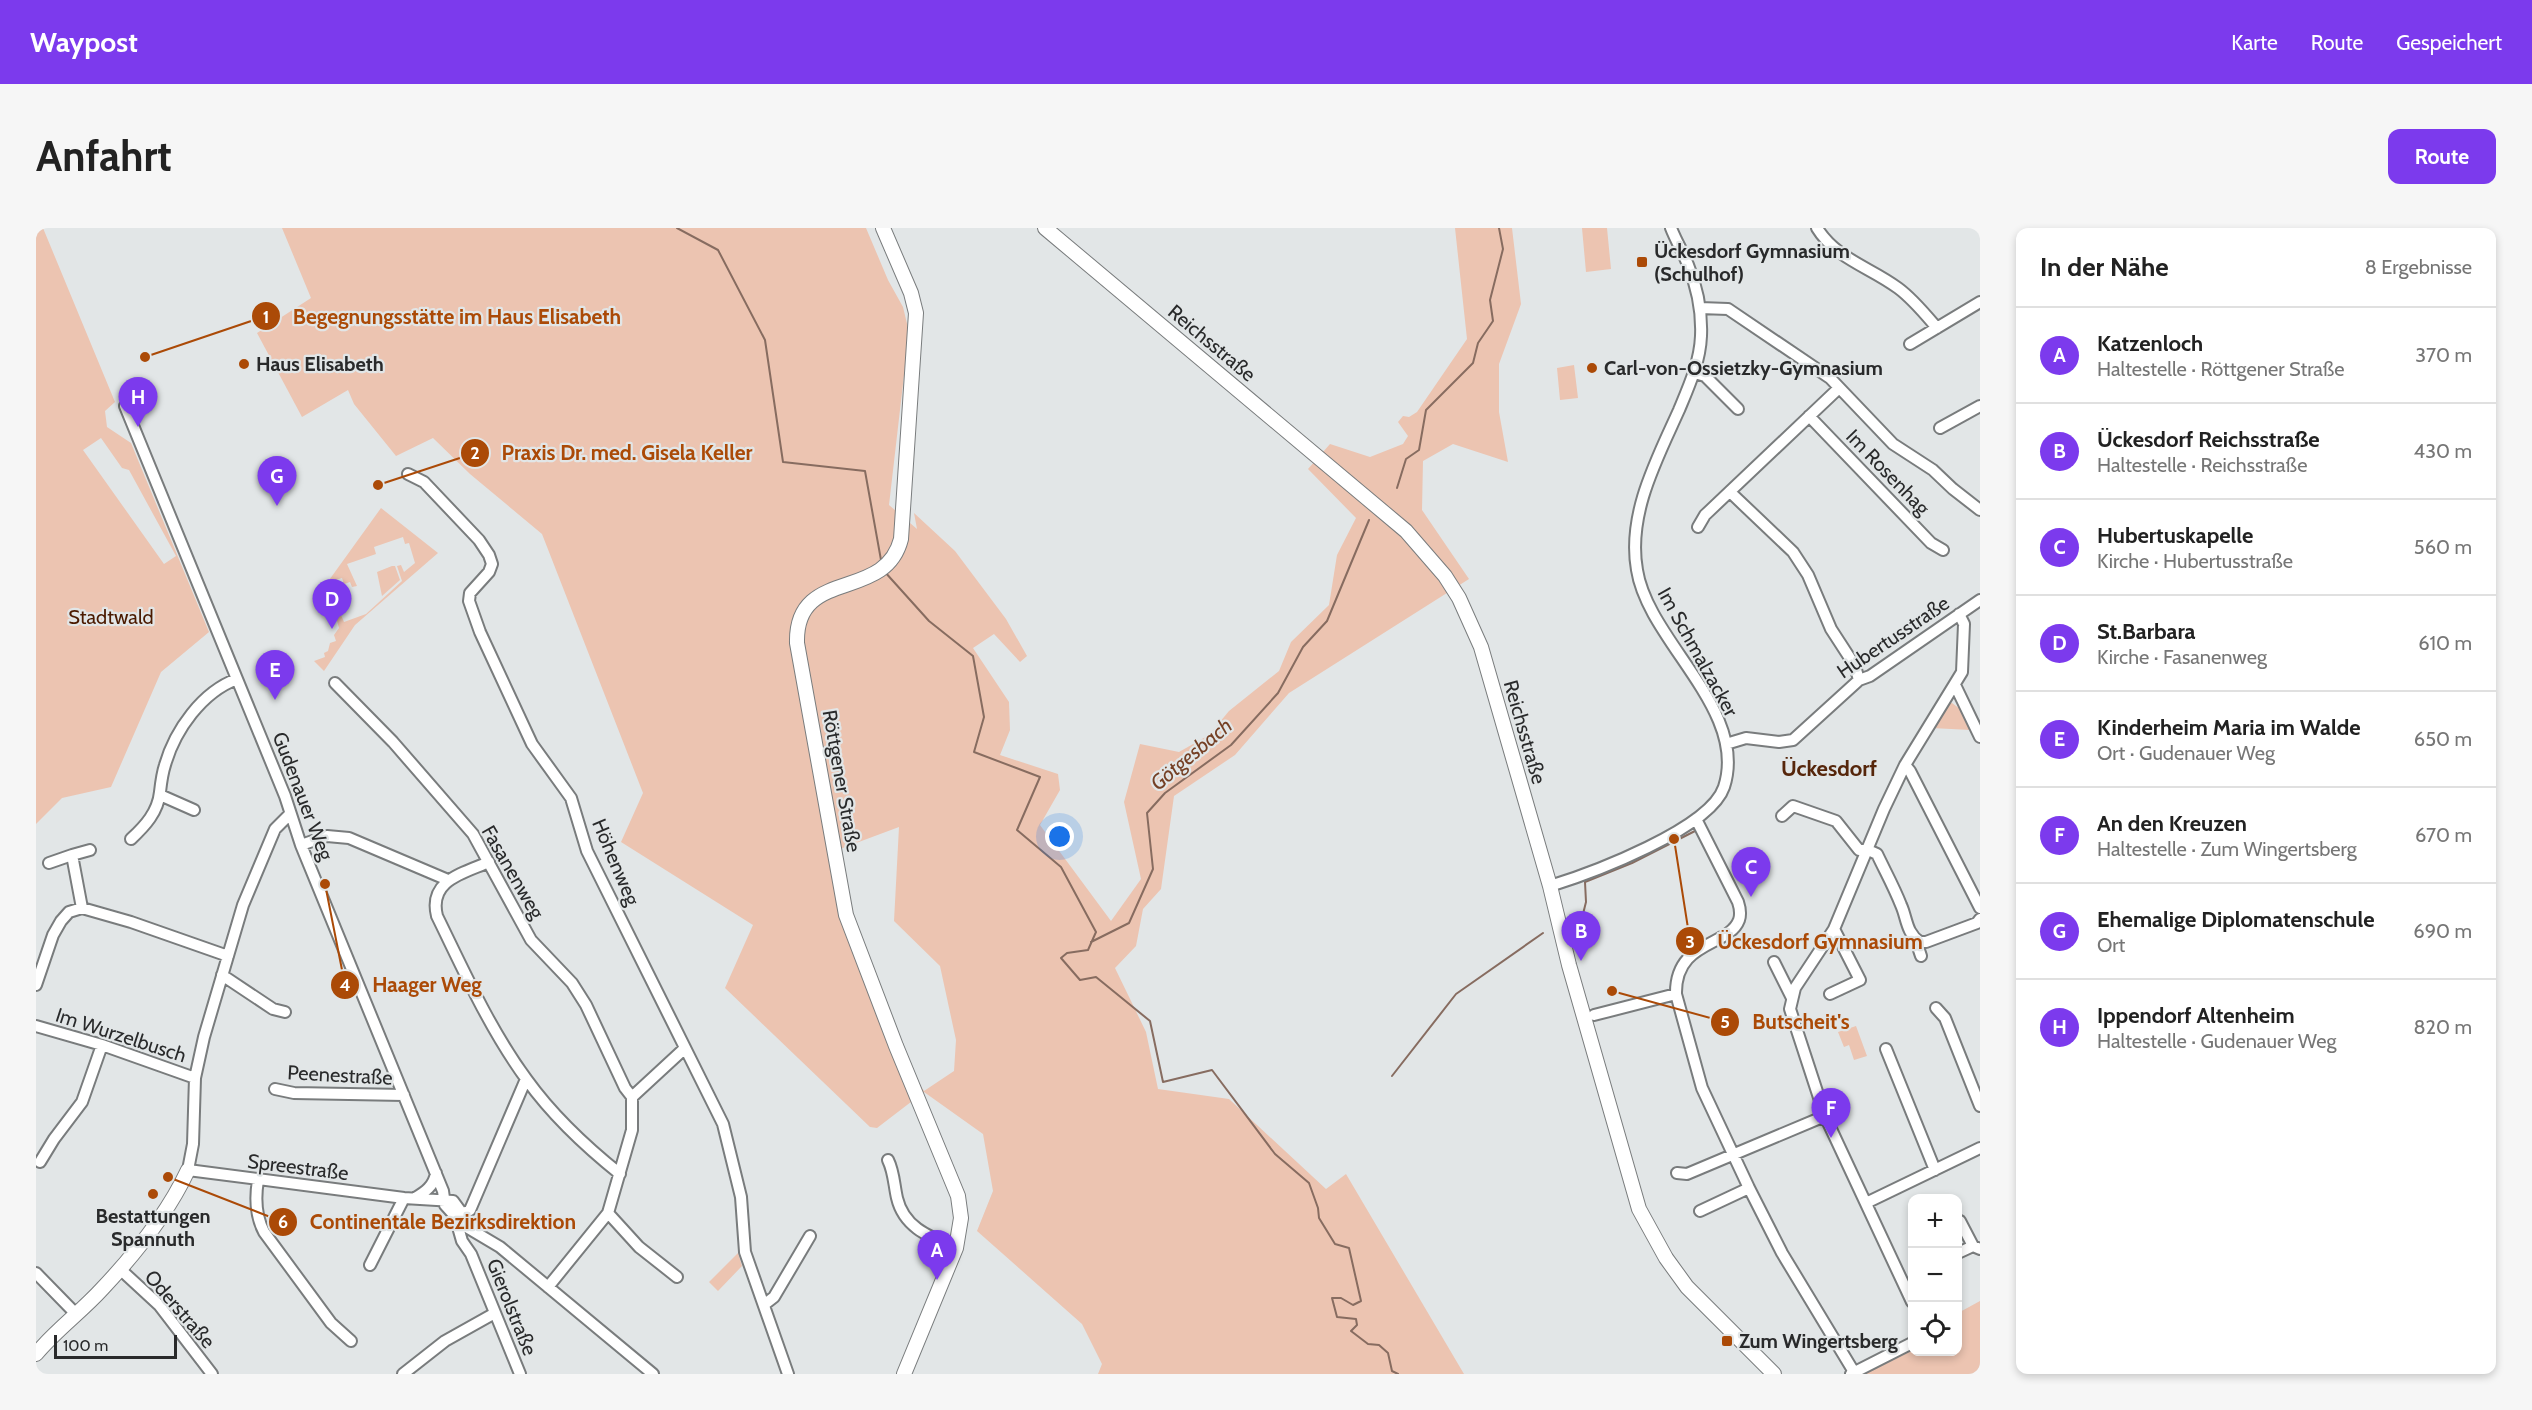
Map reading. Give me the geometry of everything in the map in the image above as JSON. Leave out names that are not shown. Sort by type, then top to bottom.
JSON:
[{"type":"street","name":"Röttgener Straße","points":[[883,228],[911,293],[916,313],[901,539],[898,552],[883,569],[813,600],[801,612],[796,627],[846,915],[958,1196],[961,1218],[956,1248],[904,1374]]},
{"type":"street","name":"Reichsstraße","points":[[1046,228],[1382,510],[1418,543],[1445,576],[1468,615],[1481,646],[1639,1209],[1665,1258],[1687,1287],[1774,1374]]},
{"type":"street","name":"Im Schmalzacker","points":[[1671,228],[1688,264],[1700,308],[1701,336],[1695,373],[1648,484],[1637,520],[1635,556],[1645,597],[1717,716],[1726,744]]},
{"type":"street","points":[[1817,228],[1834,249],[1897,287],[1917,304],[1937,327]]},
{"type":"street","points":[[1910,344],[1980,302]]},
{"type":"street","points":[[1700,308],[1728,309],[1830,378],[1893,444],[1933,470],[1980,510]]},
{"type":"street","points":[[1695,373],[1705,376],[1738,409]]},
{"type":"street","points":[[1698,527],[1705,515],[1839,388]]},
{"type":"street","name":"Gudenauer Weg","points":[[125,406],[285,796],[301,845],[436,1173],[444,1200]]},
{"type":"street","points":[[1940,428],[1980,406]]},
{"type":"street","name":"Im Rosenhag","points":[[1809,416],[1931,543],[1943,549]]},
{"type":"street","name":"Höhenweg","points":[[408,474],[424,482],[479,540],[489,555],[492,564],[489,572],[470,593],[469,601],[480,632],[532,744],[571,798],[587,852],[726,1133],[741,1197],[745,1252],[788,1374]]},
{"type":"street","points":[[1730,492],[1793,552],[1808,575],[1831,629],[1855,666],[1859,680]]},
{"type":"street","name":"Hubertusstraße","points":[[1726,744],[1746,738],[1779,742],[1793,740],[1859,680],[1870,676],[1980,600]]},
{"type":"street","points":[[1907,1276],[1866,1203],[1825,1116],[1790,1009],[1795,988],[1834,929],[1905,765],[1962,672],[1964,624],[1959,614]]},
{"type":"street","points":[[131,839],[151,818],[160,795],[165,764],[186,722],[206,697],[225,683],[237,679]]},
{"type":"street","name":"Fasanenweg","points":[[335,683],[372,719],[473,834],[531,940],[572,983],[586,1005],[632,1096]]},
{"type":"street","points":[[1954,685],[1980,737]]},
{"type":"street","points":[[1550,886],[1628,857],[1710,809],[1724,787],[1727,774],[1726,744]]},
{"type":"street","points":[[1905,765],[1980,908]]},
{"type":"street","points":[[160,795],[194,810]]},
{"type":"street","points":[[1782,816],[1793,806],[1836,821],[1859,850],[1868,850],[1877,854],[1902,906],[1905,921],[1914,938],[1920,942]]},
{"type":"street","points":[[36,1354],[120,1269],[171,1202],[188,1170],[193,1144],[195,1078],[222,975],[243,905],[275,829],[290,814]]},
{"type":"street","points":[[1696,819],[1738,902],[1741,914],[1733,929],[1694,952],[1684,964],[1676,980],[1676,994],[1702,1088],[1782,1253],[1852,1373],[1908,1345]]},
{"type":"street","points":[[301,845],[327,836],[350,838],[448,879]]},
{"type":"street","points":[[49,863],[90,850]]},
{"type":"street","points":[[72,855],[81,908]]},
{"type":"street","points":[[489,862],[448,879],[436,897],[437,916],[488,1019],[526,1079],[581,1142],[620,1174]]},
{"type":"street","points":[[36,985],[53,934],[69,912],[81,908],[141,925],[228,956]]},
{"type":"street","points":[[1920,942],[1977,923],[1980,919]]},
{"type":"street","points":[[1830,994],[1860,980],[1834,929]]},
{"type":"street","points":[[1920,942],[1918,947],[1921,956]]},
{"type":"street","points":[[1774,962],[1792,998]]},
{"type":"street","points":[[222,975],[273,1009],[285,1012]]},
{"type":"street","points":[[1594,1015],[1676,994]]},
{"type":"street","points":[[1936,1008],[1945,1018],[1980,1106]]},
{"type":"street","name":"Im Wurzelbusch","points":[[36,1026],[102,1045],[195,1078]]},
{"type":"street","points":[[40,1162],[82,1102],[102,1045]]},
{"type":"street","points":[[548,1287],[608,1213],[632,1130],[632,1096],[684,1049]]},
{"type":"street","points":[[1886,1049],[1935,1170]]},
{"type":"street","points":[[460,1215],[470,1210],[526,1079]]},
{"type":"street","name":"Peenestraße","points":[[275,1089],[294,1093],[404,1095]]},
{"type":"street","points":[[1677,1173],[1687,1174],[1825,1116]]},
{"type":"street","points":[[1866,1203],[1980,1148]]},
{"type":"street","points":[[888,1160],[899,1204],[907,1220],[925,1235],[956,1248]]},
{"type":"street","name":"Spreestraße","points":[[188,1170],[409,1198],[444,1200]]},
{"type":"street","points":[[370,1264],[409,1198],[429,1189],[435,1181],[436,1173]]},
{"type":"street","points":[[258,1180],[256,1208],[264,1232],[331,1323],[351,1341]]},
{"type":"street","points":[[1700,1211],[1749,1188]]},
{"type":"street","points":[[444,1200],[453,1202],[460,1215],[477,1234],[500,1247],[653,1374]]},
{"type":"street","points":[[608,1213],[639,1247],[677,1277]]},
{"type":"street","name":"Gierolstraße","points":[[460,1215],[462,1241],[471,1254],[520,1374]]},
{"type":"street","points":[[1962,1224],[1976,1247]]},
{"type":"street","name":"Gierolstraße","points":[[471,1254],[477,1234]]},
{"type":"street","points":[[765,1304],[774,1297],[810,1236]]},
{"type":"street","name":"Oderstraße","points":[[120,1269],[159,1305],[212,1374]]},
{"type":"street","points":[[36,1273],[76,1314]]},
{"type":"street","points":[[402,1374],[445,1341],[495,1312]]},
{"type":"green space","name":"Stadtwald","points":[[36,228],[43,228],[115,402],[105,411],[107,427],[131,443],[209,632],[161,672],[111,787],[62,798],[36,824]],"holes":[[[101,438],[122,468],[129,470],[176,556],[164,564],[83,450]]]},
{"type":"green space","points":[[282,228],[866,228],[888,280],[903,307],[909,332],[889,505],[917,529],[914,513],[955,551],[1006,619],[1027,656],[1020,662],[994,634],[973,648],[1009,702],[1010,730],[1000,755],[1058,774],[1060,790],[1040,825],[1111,921],[1141,879],[1124,802],[1140,744],[1179,752],[1209,735],[1229,711],[1279,671],[1291,642],[1329,605],[1337,555],[1356,518],[1308,469],[1330,444],[1370,457],[1403,444],[1408,436],[1398,422],[1403,416],[1409,417],[1417,412],[1467,339],[1455,228],[1512,228],[1521,304],[1499,364],[1499,412],[1508,462],[1453,444],[1423,461],[1422,510],[1469,579],[1289,693],[1235,755],[1174,796],[1161,889],[1143,909],[1136,946],[1115,968],[1146,1032],[1158,1089],[1229,1099],[1326,1189],[1346,1174],[1464,1374],[1098,1374],[1102,1364],[1082,1324],[977,1231],[993,1191],[983,1134],[924,1092],[877,1128],[870,1127],[725,988],[753,925],[621,842],[643,793],[542,534],[470,474],[433,438],[396,456],[354,404],[348,390],[302,417],[257,333],[311,298]],"holes":[[[899,827],[894,921],[940,966],[956,1040],[954,1071],[924,1091],[897,1051],[832,852]]]},
{"type":"green space","points":[[1582,228],[1607,228],[1611,269],[1586,272]]},
{"type":"green space","points":[[1574,365],[1578,398],[1560,400],[1557,368]]},
{"type":"green space","points":[[381,508],[438,553],[355,625],[324,671],[314,661],[325,657],[324,653],[328,651],[330,643],[336,641],[334,635],[339,628],[336,617],[341,615],[344,622],[366,614],[402,581],[397,566],[401,565],[404,572],[415,563],[409,543],[405,544],[403,537],[374,547],[376,554],[347,564],[357,586],[352,587],[350,582],[344,584],[342,578],[327,583]]},
{"type":"green space","points":[[395,566],[400,580],[382,596],[377,572]]},
{"type":"green space","points":[[1952,703],[1960,709],[1971,730],[1931,728],[1947,704]]},
{"type":"green space","points":[[1856,1026],[1867,1056],[1854,1060],[1849,1045],[1844,1047],[1838,1032]]},
{"type":"green space","points":[[738,1253],[742,1266],[718,1291],[709,1282]]},
{"type":"green space","points":[[1980,1301],[1980,1374],[1863,1374],[1908,1348],[1908,1356],[1962,1356],[1962,1311]]},
{"type":"waterway","points":[[677,228],[718,250],[765,340],[783,462],[865,471],[881,560]]},
{"type":"waterway","name":"Götgesbach","points":[[1397,488],[1406,459],[1419,450],[1426,410],[1473,363],[1478,343],[1493,321],[1490,300],[1503,249],[1499,228]]},
{"type":"waterway","name":"Götgesbach","points":[[1091,942],[1129,923],[1153,869],[1147,813],[1165,793],[1231,745],[1278,693],[1303,647],[1327,621],[1369,520]]},
{"type":"waterway","points":[[884,571],[929,621],[973,656],[984,717],[974,752],[1040,777],[1017,830],[1061,867],[1096,932],[1088,950],[1067,953],[1061,958],[1080,980],[1096,977],[1150,1021],[1163,1082],[1212,1070],[1275,1154],[1309,1183],[1319,1218],[1335,1244],[1349,1248],[1361,1301],[1353,1305],[1341,1298],[1332,1298],[1337,1317],[1356,1319],[1357,1325],[1351,1331],[1368,1344],[1379,1345],[1388,1353],[1392,1371],[1398,1374]]},
{"type":"waterway","points":[[1580,926],[1586,902],[1585,882],[1632,863],[1695,831]]},
{"type":"waterway","points":[[1392,1076],[1456,994],[1543,933]]},
{"type":"place","name":"Ückesdorf Gymnasium (Schulhof)","points":[[1642,262]]},
{"type":"place","name":"Begegnungsstätte im Haus Elisabeth","points":[[145,357]]},
{"type":"place","name":"Haus Elisabeth","points":[[244,364]]},
{"type":"place","name":"Carl-von-Ossietzky-Gymnasium","points":[[1592,368]]},
{"type":"place","name":"Ippendorf Altenheim","points":[[138,427]]},
{"type":"place","name":"Praxis Dr. med. Gisela Keller","points":[[378,485]]},
{"type":"place","name":"Ehemalige Diplomatenschule","points":[[277,506]]},
{"type":"place","name":"St.Barbara","points":[[332,629]]},
{"type":"place","name":"Kinderheim Maria im Walde","points":[[275,700]]},
{"type":"place","name":"Ückesdorf Gymnasium","points":[[1674,839]]},
{"type":"place","name":"Haager Weg","points":[[325,884]]},
{"type":"place","name":"Hubertuskapelle","points":[[1751,897]]},
{"type":"place","name":"Ückesdorf Reichsstraße","points":[[1581,961]]},
{"type":"place","name":"Butscheit's","points":[[1612,991]]},
{"type":"place","name":"An den Kreuzen","points":[[1831,1138]]},
{"type":"place","name":"Continentale Bezirksdirektion","points":[[168,1177]]},
{"type":"place","name":"Bestattungen Spannuth","points":[[153,1194]]},
{"type":"place","name":"Katzenloch","points":[[937,1280]]},
{"type":"place","name":"Zum Wingertsberg","points":[[1727,1341]]},
{"type":"district","name":"Ückesdorf","points":[[1829,768]]}]
